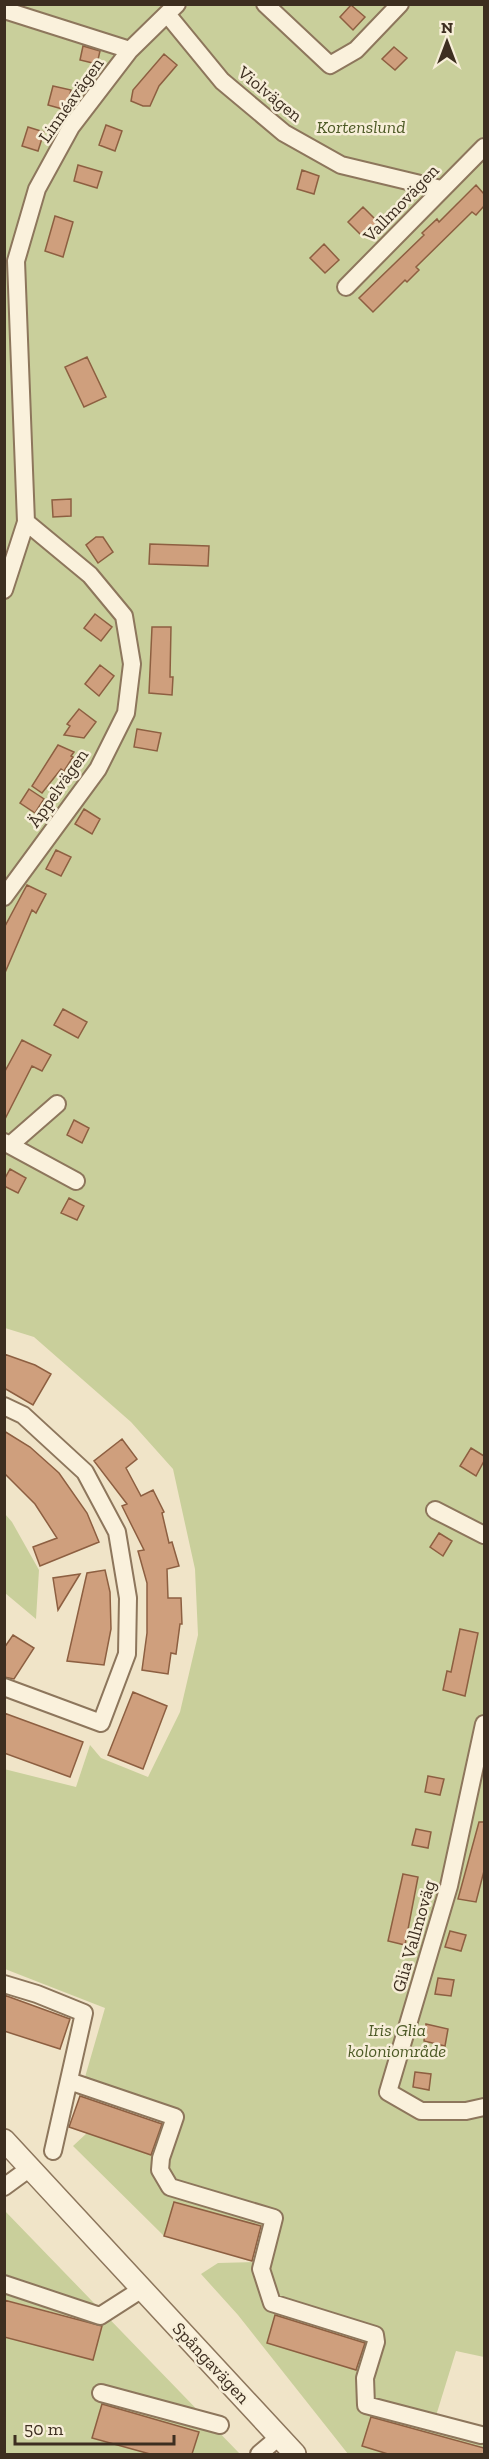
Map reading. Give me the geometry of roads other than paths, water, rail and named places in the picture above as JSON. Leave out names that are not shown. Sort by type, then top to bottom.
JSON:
[{"type":"street","points":[[265,4],[330,65],[356,50],[400,4]]},
{"type":"street","name":"Linnéavägen","points":[[4,590],[26,522],[10,260],[37,189],[71,128],[130,50],[172,9]]},
{"type":"street","name":"Violvägen","points":[[172,9],[222,81],[284,134],[341,165],[441,189]]},
{"type":"street","points":[[4,10],[130,50]]},
{"type":"street","name":"Vallmovägen","points":[[346,287],[484,147]]},
{"type":"street","name":"Äppelvägen","points":[[4,897],[98,769],[126,713],[132,664],[124,616],[90,575],[26,522]]},
{"type":"street","points":[[57,1104],[7,1144],[76,1182]]},
{"type":"street","points":[[4,1406],[23,1415],[85,1472],[117,1532],[128,1598],[127,1654],[100,1723],[4,1687]]},
{"type":"street","points":[[435,1510],[484,1535]]},
{"type":"street","name":"Glia Vallmoväg","points":[[484,1724],[449,1886],[388,2092],[421,2111],[466,2111],[484,2107]]},
{"type":"street","points":[[4,1984],[37,1994],[84,2013],[53,2151]]},
{"type":"street","points":[[69,2081],[175,2116],[161,2158],[160,2170],[170,2187],[274,2218],[261,2269],[272,2303],[375,2335],[376,2342],[365,2378],[366,2405],[481,2435]]},
{"type":"street","name":"Spångavägen","points":[[4,2140],[295,2454]]},
{"type":"street","points":[[4,2187],[30,2168]]},
{"type":"street","points":[[4,2284],[100,2316],[142,2289]]},
{"type":"street","name":"Spångavägen","points":[[101,2392],[220,2426]]},
{"type":"street","points":[[259,2454],[279,2437]]},
{"type":"park label","name":"Kortenslund","points":[[361,127]]},
{"type":"park label","name":"Iris Glia koloniområde","points":[[397,2040]]}]
